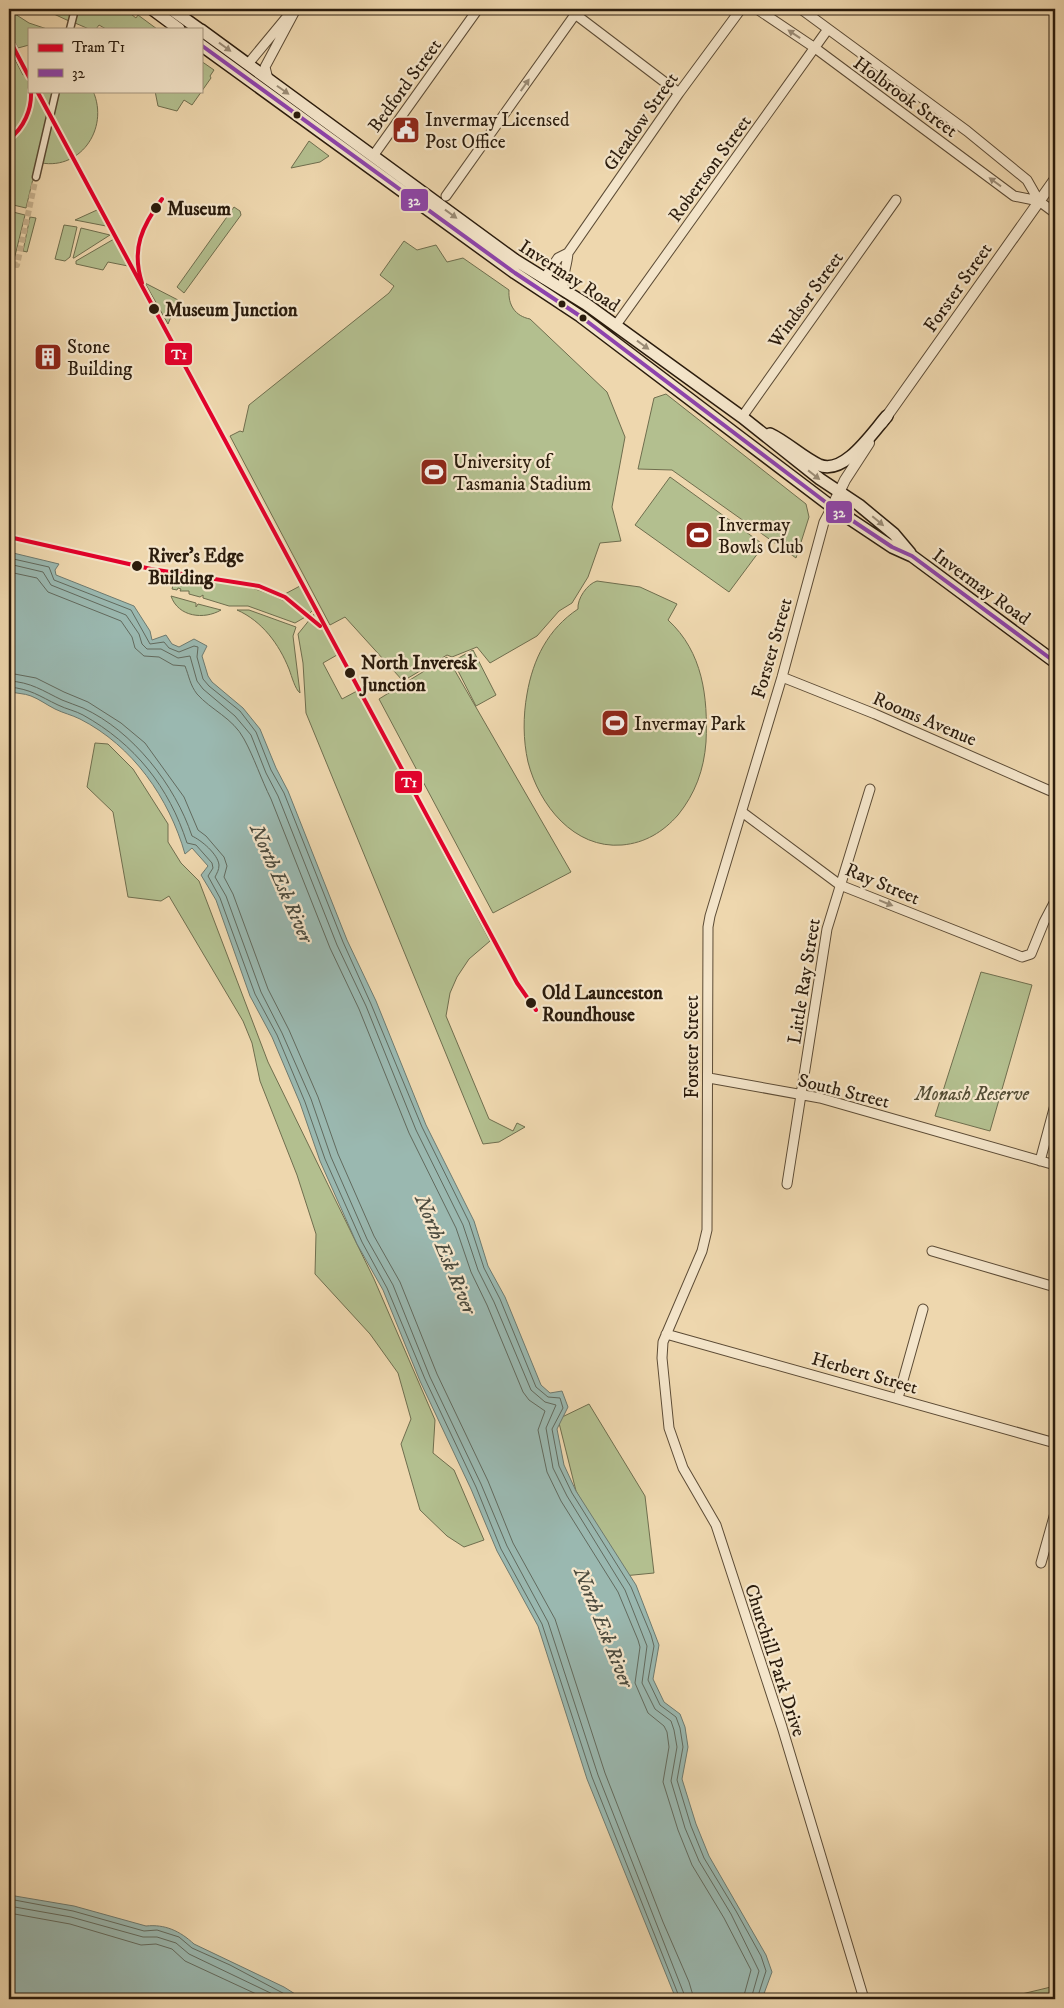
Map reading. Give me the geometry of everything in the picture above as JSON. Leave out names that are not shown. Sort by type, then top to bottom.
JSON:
[{"type":"main road","points":[[152,9],[178,28]]},
{"type":"main road","name":"Invermay Road","points":[[171,9],[199,28]]},
{"type":"main road","name":"Invermay Road","points":[[202,30],[373,156],[542,284],[580,316],[832,506],[892,547],[912,556],[1055,662]]},
{"type":"main road","name":"Invermay Road","points":[[202,46],[409,196],[542,284],[564,291],[616,325],[742,416],[820,479],[859,505],[894,534],[912,556]]},
{"type":"main road","points":[[246,79],[248,64]]},
{"type":"main road","points":[[318,116],[322,126],[345,144],[345,151]]},
{"type":"main road","points":[[373,156],[372,163],[389,176],[409,196]]},
{"type":"main road","points":[[751,424],[784,441],[819,465],[828,467],[835,466],[850,457],[887,416]]},
{"type":"street","points":[[70,28],[75,9]]},
{"type":"street","points":[[248,64],[295,9]]},
{"type":"street","points":[[268,79],[265,67],[295,9]]},
{"type":"street","name":"Bedford Street","points":[[373,156],[478,9]]},
{"type":"street","name":"Gleadow Street","points":[[542,284],[558,258],[568,253],[679,93],[741,9]]},
{"type":"street","name":"Holbrook Street","points":[[757,9],[814,48],[1014,196],[1039,201]]},
{"type":"street","name":"Holbrook Street","points":[[801,9],[967,131],[1027,180],[1039,201],[1055,213]]},
{"type":"street","points":[[446,196],[577,12],[679,93]]},
{"type":"street","name":"Robertson Street","points":[[616,325],[828,29]]},
{"type":"street","points":[[36,177],[56,92]]},
{"type":"street","name":"Forster Street","points":[[666,1334],[696,1265],[707,1230],[708,927],[782,677],[824,522],[839,492],[887,416],[1055,179]]},
{"type":"street","name":"Windsor Street","points":[[742,416],[896,200]]},
{"type":"street","name":"Gleadow Street","points":[[564,291],[562,278],[567,264],[568,253]]},
{"type":"street","name":"Rooms Avenue","points":[[782,677],[874,714],[1055,793]]},
{"type":"street","name":"Little Ray Street","points":[[787,1184],[827,929],[870,789]]},
{"type":"street","name":"Ray Street","points":[[742,812],[840,885],[1016,955],[1027,957],[1034,949],[1044,922],[1055,901]]},
{"type":"street","name":"South Street","points":[[709,1078],[801,1094],[1055,1165]]},
{"type":"street","points":[[1040,1161],[1055,1105]]},
{"type":"street","points":[[932,1251],[1055,1286]]},
{"type":"street","points":[[898,1398],[922,1309]]},
{"type":"street","name":"Herbert Street","points":[[666,1334],[1055,1443]]},
{"type":"street","name":"Churchill Park Drive","points":[[666,1334],[662,1358],[666,1414],[672,1440],[683,1468],[716,1525],[782,1727],[864,1999]]},
{"type":"street","points":[[1041,1563],[1055,1513]]},
{"type":"green space","points":[[43,9],[72,9],[69,21]]},
{"type":"green space","points":[[79,9],[129,9],[127,11],[136,18],[138,15],[156,28],[104,28],[99,25],[97,28],[87,28],[75,23]]},
{"type":"green space","points":[[9,14],[15,14],[29,23],[44,28],[28,28],[28,45],[18,48],[9,31]]},
{"type":"green space","points":[[9,48],[23,75],[28,72],[28,92],[93,92],[97,105],[97,120],[94,133],[87,145],[78,154],[66,161],[52,164],[37,162],[26,208],[9,204]]},
{"type":"green space","points":[[202,62],[214,70],[210,76],[211,78],[202,91]]},
{"type":"green space","points":[[155,92],[201,92],[192,105],[184,100],[177,111],[158,106]]},
{"type":"green space","points":[[309,141],[329,156],[320,162],[291,168]]},
{"type":"green space","points":[[234,207],[240,211],[241,215],[184,293],[177,287]]},
{"type":"green space","points":[[97,210],[106,226],[75,220]]},
{"type":"green space","points":[[9,211],[25,215],[14,260],[9,259]]},
{"type":"green space","points":[[30,217],[36,218],[27,252],[23,251]]},
{"type":"green space","points":[[64,225],[77,227],[70,257],[65,261],[55,259]]},
{"type":"green space","points":[[81,228],[110,235],[73,258]]},
{"type":"green space","points":[[114,239],[128,266],[108,262],[103,270],[76,264],[76,261]]},
{"type":"green space","name":"University of Tasmania Stadium","points":[[404,241],[417,250],[436,245],[447,262],[463,258],[509,290],[511,305],[516,312],[530,319],[607,392],[625,437],[612,507],[621,541],[600,543],[588,577],[572,603],[559,611],[537,636],[490,663],[477,647],[452,657],[447,655],[403,681],[345,617],[330,625],[230,436],[240,431],[243,432],[249,405],[389,293],[394,286],[380,275]]},
{"type":"green space","points":[[145,283],[178,300],[168,324]]},
{"type":"green space","points":[[666,394],[806,504],[809,517],[796,558],[672,470],[638,469],[654,398]]},
{"type":"green space","name":"Invermay Bowls Club","points":[[670,477],[764,545],[729,592],[635,525]]},
{"type":"green space","points":[[176,574],[228,582],[261,591],[277,597],[307,616],[295,623],[248,606],[229,606],[203,598],[203,595],[200,597],[189,594],[189,591],[180,591],[181,589],[178,588],[177,590],[172,589]]},
{"type":"green space","name":"Invermay Park","points":[[597,581],[640,587],[677,604],[668,620],[689,646],[696,661],[701,676],[706,708],[706,742],[703,762],[698,781],[689,799],[678,815],[653,836],[638,842],[622,845],[605,844],[589,840],[574,832],[561,821],[550,808],[533,778],[525,745],[524,719],[526,702],[533,669],[538,657],[550,635],[567,617],[578,609],[579,601],[586,589]]},
{"type":"green space","points":[[300,586],[313,610],[309,614],[283,595]]},
{"type":"green space","points":[[171,596],[196,603],[196,607],[198,604],[221,610],[207,615],[192,615],[179,608]]},
{"type":"green space","points":[[237,610],[249,610],[296,627],[293,636],[300,693],[295,686],[285,660],[269,634],[254,620]]},
{"type":"green space","points":[[315,613],[337,655],[323,663],[342,699],[357,691],[490,941],[469,959],[457,977],[450,993],[446,1016],[489,1119],[513,1131],[517,1123],[525,1127],[499,1142],[483,1144],[306,713],[303,663],[298,634]]},
{"type":"green space","points":[[473,650],[496,695],[476,706],[453,661]]},
{"type":"green space","points":[[447,657],[571,872],[493,913],[379,699]]},
{"type":"green space","points":[[95,743],[108,744],[133,769],[168,824],[168,842],[181,863],[199,881],[268,1062],[374,1279],[435,1420],[433,1453],[454,1470],[484,1540],[464,1547],[447,1536],[420,1510],[401,1444],[411,1419],[398,1373],[370,1334],[315,1274],[316,1234],[297,1175],[260,1081],[252,1043],[243,1021],[169,896],[161,901],[128,897],[113,812],[87,787]]},
{"type":"green space","name":"Monash Reserve","points":[[981,972],[1032,985],[990,1131],[935,1116]]},
{"type":"green space","points":[[589,1404],[645,1496],[654,1573],[623,1576],[576,1491],[558,1419]]},
{"type":"green space","points":[[1055,1986],[1055,1999],[1001,1999]]},
{"type":"water","name":"North Esk River","points":[[9,552],[59,564],[55,570],[56,575],[134,606],[150,631],[152,640],[166,635],[172,644],[179,647],[194,639],[207,646],[202,656],[208,676],[212,682],[243,708],[260,729],[288,791],[347,940],[376,1001],[426,1125],[474,1221],[488,1266],[505,1297],[541,1385],[550,1393],[562,1391],[568,1407],[557,1429],[564,1465],[576,1491],[636,1585],[659,1645],[653,1679],[664,1702],[680,1714],[685,1727],[688,1747],[682,1779],[696,1824],[709,1856],[766,1955],[772,1972],[762,1999],[676,1999],[587,1779],[538,1626],[497,1551],[471,1489],[420,1381],[383,1290],[357,1244],[320,1161],[300,1103],[272,1037],[250,996],[216,900],[201,875],[208,866],[192,848],[185,854],[178,833],[159,794],[132,759],[117,744],[99,730],[80,719],[26,694],[9,691]]},
{"type":"water","points":[[9,1895],[74,1906],[146,1926],[160,1926],[172,1929],[194,1944],[284,1987],[303,1999],[9,1999]]},
{"type":"tunnel","points":[[13,264],[17,265],[36,177]]},
{"type":"tram line","name":"T1","points":[[9,39],[28,75]]},
{"type":"tram line","name":"T1","points":[[9,139],[26,118],[31,92]]},
{"type":"tram line","name":"T1","points":[[38,92],[517,983],[536,1010]]},
{"type":"tram line","name":"T1","points":[[142,283],[138,259],[140,238],[162,199]]},
{"type":"tram line","name":"T1","points":[[9,537],[151,569],[259,586],[285,597],[320,626]]},
{"type":"transit line","name":"32","points":[[202,46],[515,273],[580,316],[832,507],[892,547],[912,556],[1055,662]]},
{"type":"place","name":"Invermay Licensed Post Office","points":[[406,130]]},
{"type":"place","name":"Museum","points":[[156,208]]},
{"type":"place","name":"Museum Junction","points":[[154,309]]},
{"type":"place","name":"Stone Building","points":[[48,357]]},
{"type":"place","name":"University of Tasmania Stadium","points":[[434,472]]},
{"type":"place","name":"Invermay Bowls Club","points":[[699,535]]},
{"type":"place","name":"River's Edge Building","points":[[137,566]]},
{"type":"place","name":"North Inveresk Junction","points":[[350,673]]},
{"type":"place","name":"Invermay Park","points":[[615,723]]},
{"type":"place","name":"Old Launceston Roundhouse","points":[[531,1003]]}]
